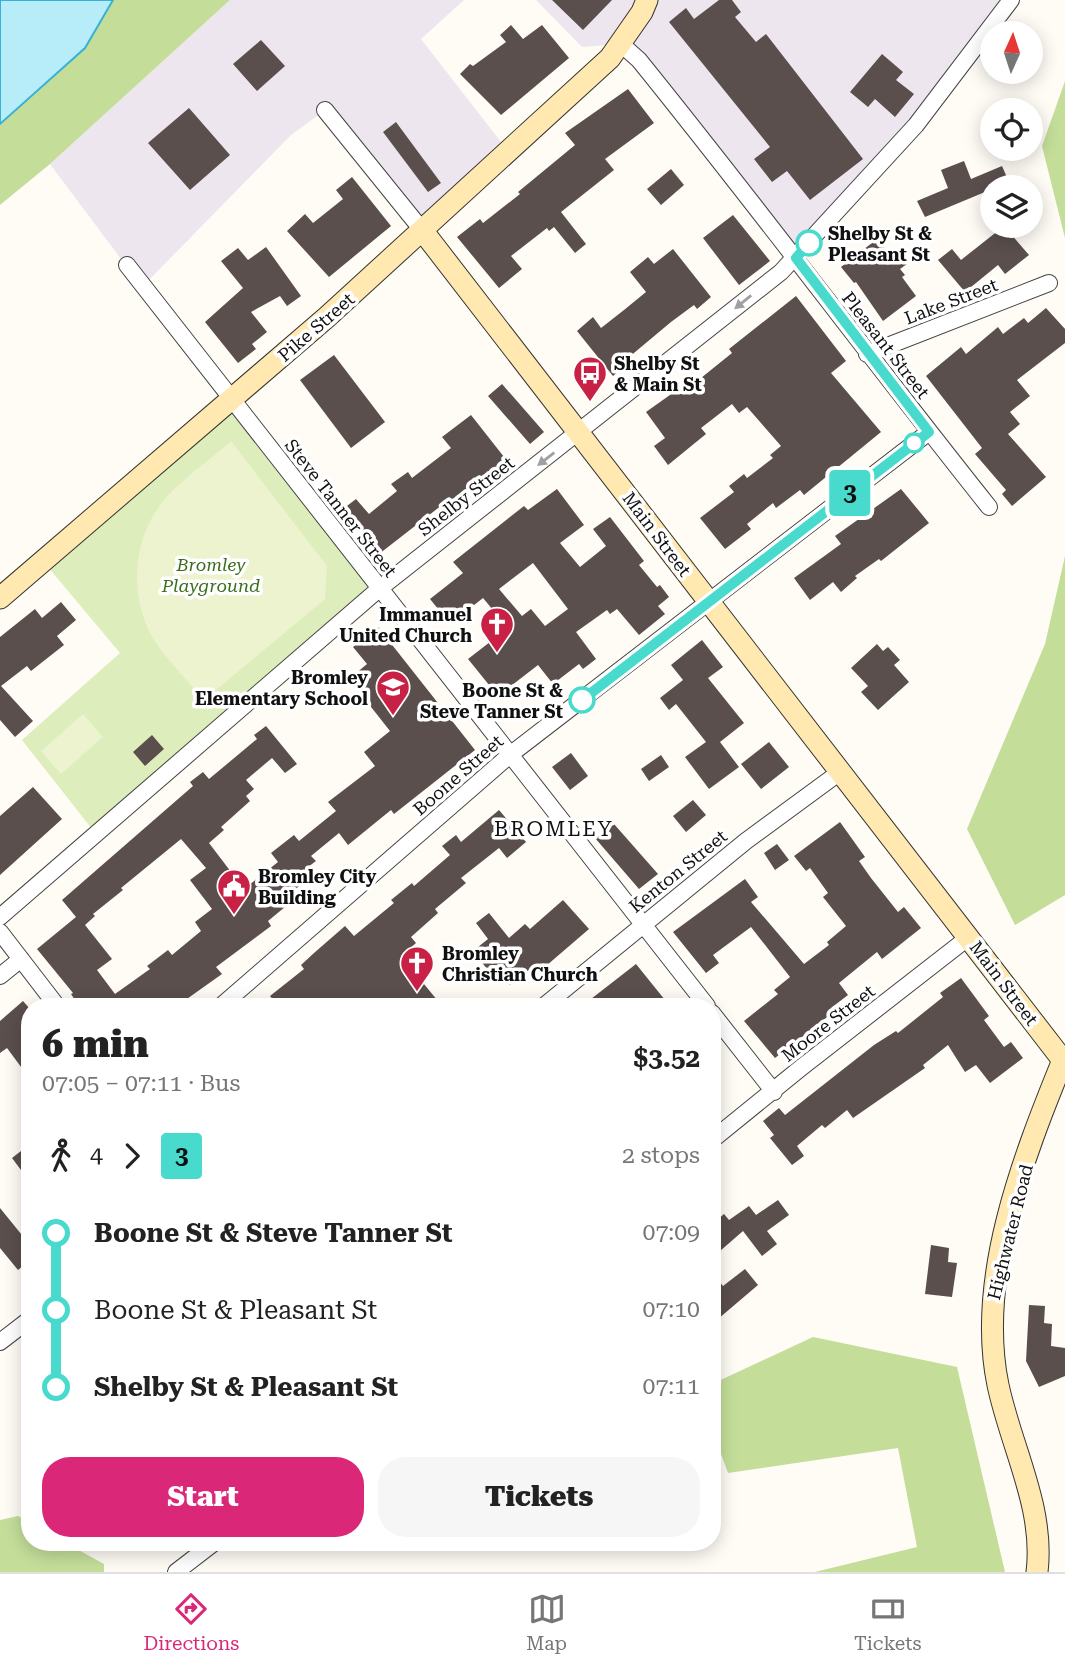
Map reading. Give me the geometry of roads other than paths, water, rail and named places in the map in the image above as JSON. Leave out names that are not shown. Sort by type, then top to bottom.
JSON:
[{"type":"street","name":"Pike Street","points":[[0,598],[327,317],[610,58],[642,12],[647,0]]},
{"type":"street","name":"Shelby Street","points":[[0,918],[379,589],[579,433],[796,258],[916,125],[1011,0]]},
{"type":"street","name":"Pleasant Street","points":[[621,44],[648,71],[989,507]]},
{"type":"street","name":"Main Street","points":[[325,110],[422,230],[1064,1062]]},
{"type":"street","name":"Steve Tanner Street","points":[[127,265],[701,998]]},
{"type":"street","name":"Lake Street","points":[[867,354],[1049,283]]},
{"type":"street","name":"Boone Street","points":[[230,998],[511,754],[929,432]]},
{"type":"street","name":"Kenton Street","points":[[554,998],[643,924],[840,772]]},
{"type":"street","points":[[0,932],[51,998]]},
{"type":"street","name":"Moore Street","points":[[721,1133],[969,937]]},
{"type":"street","points":[[0,976],[21,959]]},
{"type":"street","points":[[721,1024],[774,1092]]},
{"type":"street","name":"Highwater Road","points":[[1037,1572],[1038,1534],[1032,1498],[998,1386],[990,1340],[992,1301],[1022,1176],[1064,1062]]},
{"type":"street","points":[[0,1342],[21,1326]]},
{"type":"street","points":[[176,1572],[203,1551]]},
{"type":"water","points":[[0,0],[113,0],[85,48],[0,124]]},
{"type":"place","name":"Shelby St & Pleasant St","points":[[809,243]]},
{"type":"place","name":"Shelby St & Main St","points":[[590,403]]},
{"type":"place","name":"Immanuel United Church","points":[[497,654]]},
{"type":"place","name":"Boone St & Steve Tanner St","points":[[582,700]]},
{"type":"place","name":"Bromley Elementary School","points":[[393,717]]},
{"type":"place","name":"Bromley City Building","points":[[234,916]]},
{"type":"place","name":"Bromley Christian Church","points":[[417,993]]},
{"type":"district","name":"BROMLEY","points":[[554,829]]},
{"type":"park label","name":"Bromley Playground","points":[[211,574]]}]
